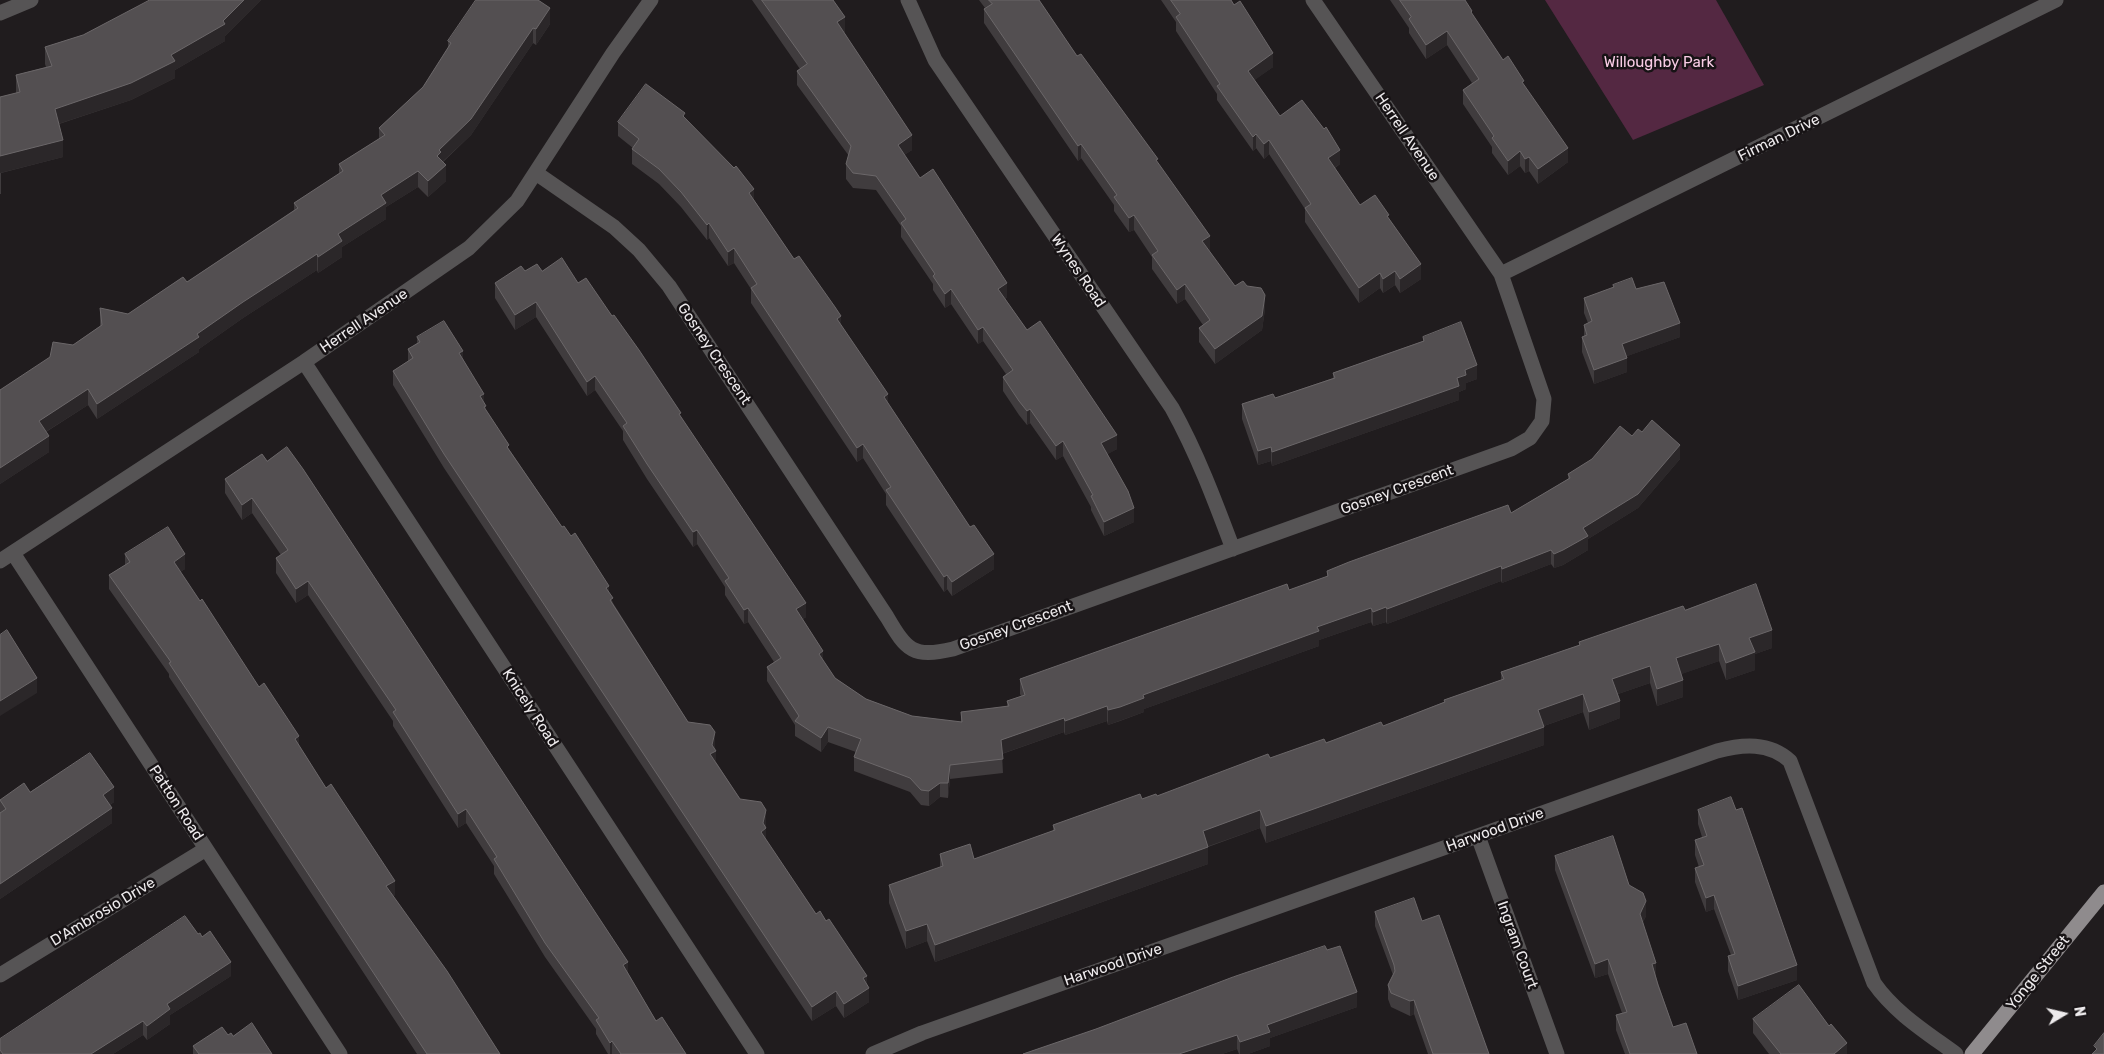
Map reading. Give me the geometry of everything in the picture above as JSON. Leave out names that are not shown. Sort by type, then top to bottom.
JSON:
[{"type":"main road","name":"Yonge Street","points":[[1972,1054],[2104,892]]},
{"type":"street","points":[[0,13],[31,0]]},
{"type":"street","name":"Herrell Avenue","points":[[6,557],[304,362],[469,248],[517,201],[613,53],[651,0]]},
{"type":"street","name":"Wynes Road","points":[[908,0],[935,60],[1172,408],[1188,436],[1233,549]]},
{"type":"street","name":"Herrell Avenue","points":[[1313,0],[1501,274]]},
{"type":"street","name":"Firman Drive","points":[[1501,274],[2056,0]]},
{"type":"street","name":"Gosney Crescent","points":[[536,173],[614,227],[639,250],[669,286],[902,642],[914,650],[925,653],[953,649],[1511,449],[1530,438],[1542,421],[1544,399],[1501,274]]},
{"type":"street","name":"Knicely Road","points":[[304,362],[757,1054]]},
{"type":"street","name":"Patton Road","points":[[6,557],[206,849],[340,1054]]},
{"type":"street","name":"Harwood Drive","points":[[872,1054],[922,1033],[1717,751],[1758,746],[1771,748],[1790,760],[1874,983],[1886,1000],[1956,1054]]},
{"type":"street","name":"Ingram Court","points":[[1478,836],[1557,1054]]},
{"type":"street","name":"D'Ambrosio Drive","points":[[0,975],[206,849]]},
{"type":"green space","name":"Willoughby Park","points":[[1545,0],[1716,0],[1764,85],[1633,140]]},
{"type":"building","points":[[150,0],[244,0],[223,21],[225,24],[171,55],[175,61],[131,83],[55,109],[63,140],[0,156],[0,97],[20,92],[16,75],[52,66],[45,47],[83,35]]},
{"type":"building","points":[[476,0],[538,0],[550,8],[536,29],[533,28],[471,119],[439,150],[441,152],[437,156],[446,165],[428,181],[418,171],[381,195],[386,203],[338,234],[342,241],[318,257],[317,254],[243,302],[197,334],[199,337],[97,404],[88,389],[39,421],[49,436],[0,468],[0,390],[50,357],[53,342],[73,345],[102,325],[100,308],[128,314],[183,277],[187,282],[298,208],[294,203],[343,171],[339,164],[385,135],[379,128],[423,87],[451,43],[448,41]]},
{"type":"building","points":[[762,0],[833,0],[845,17],[837,22],[912,135],[898,145],[920,178],[933,169],[1007,283],[998,289],[1027,330],[1040,321],[1117,435],[1101,443],[1128,491],[1134,508],[1104,522],[1091,496],[1093,495],[1063,441],[1056,446],[1030,409],[1027,411],[1019,401],[1003,377],[1013,370],[983,327],[978,330],[951,289],[945,294],[933,276],[935,274],[901,223],[906,219],[876,176],[853,173],[846,164],[851,146],[797,71],[807,64]]},
{"type":"building","points":[[989,0],[1039,0],[1077,56],[1081,54],[1158,159],[1156,160],[1210,236],[1202,241],[1235,286],[1243,281],[1247,286],[1261,288],[1265,295],[1262,316],[1215,349],[1199,328],[1210,320],[1185,284],[1177,290],[1152,255],[1158,251],[1134,215],[1129,218],[1114,197],[1117,195],[1081,144],[1078,146],[984,9],[992,4]]},
{"type":"building","points":[[1171,0],[1231,0],[1234,5],[1240,1],[1273,53],[1248,71],[1280,116],[1302,100],[1324,129],[1326,127],[1340,150],[1328,158],[1360,205],[1375,195],[1389,215],[1387,216],[1421,264],[1400,279],[1395,271],[1383,279],[1380,273],[1359,288],[1305,208],[1311,204],[1269,140],[1264,144],[1256,134],[1253,137],[1217,86],[1220,84],[1176,17],[1180,14]]},
{"type":"building","points":[[1400,0],[1465,0],[1503,60],[1508,56],[1524,81],[1522,82],[1568,148],[1538,169],[1529,157],[1525,159],[1520,151],[1508,161],[1492,138],[1494,136],[1463,90],[1479,79],[1447,31],[1426,45],[1409,19],[1411,17]]},
{"type":"building","points":[[646,84],[685,113],[683,116],[734,168],[736,166],[754,189],[749,193],[794,259],[799,256],[835,307],[841,316],[837,319],[888,394],[884,397],[970,527],[974,525],[994,554],[952,582],[947,575],[944,577],[886,490],[891,487],[863,444],[857,448],[751,288],[757,284],[734,248],[728,252],[709,223],[707,225],[681,192],[659,169],[632,149],[639,139],[618,122]]},
{"type":"building","points":[[562,258],[578,283],[586,278],[612,316],[614,315],[639,350],[681,413],[679,414],[806,603],[796,609],[823,651],[819,654],[835,678],[866,699],[912,716],[962,722],[961,712],[1009,706],[1007,701],[1025,695],[1020,679],[1287,584],[1289,590],[1328,576],[1327,571],[1349,562],[1508,505],[1511,513],[1570,478],[1568,474],[1592,459],[1620,426],[1632,436],[1638,429],[1642,432],[1652,420],[1680,445],[1638,494],[1583,528],[1588,536],[1563,550],[1554,554],[1551,550],[1502,569],[1501,566],[1387,609],[1386,607],[1373,612],[1371,608],[1317,627],[1319,631],[1143,695],[1144,698],[1120,707],[1108,710],[1107,706],[1065,721],[1064,718],[1001,740],[1003,759],[950,765],[948,783],[940,783],[929,791],[921,790],[910,778],[854,757],[861,739],[828,727],[821,738],[795,721],[799,716],[767,667],[781,658],[748,608],[744,610],[725,581],[729,578],[697,530],[693,532],[647,464],[623,426],[627,423],[595,376],[587,382],[536,302],[515,315],[495,283],[521,266],[525,271],[537,264],[542,271]]},
{"type":"building","points":[[1632,278],[1636,289],[1664,282],[1680,323],[1622,344],[1627,358],[1594,370],[1582,337],[1587,335],[1584,325],[1592,321],[1584,298]]},
{"type":"building","points":[[444,321],[463,351],[459,353],[484,394],[480,396],[486,406],[484,407],[509,445],[507,447],[562,527],[564,526],[571,536],[575,533],[609,586],[606,588],[613,598],[610,600],[688,722],[710,725],[715,732],[712,745],[716,751],[710,754],[740,799],[761,802],[766,810],[763,823],[766,828],[761,832],[816,914],[820,911],[826,921],[829,919],[867,976],[863,978],[869,988],[844,1004],[836,991],[812,1007],[444,454],[393,371],[413,358],[408,349],[420,342],[417,337]]},
{"type":"building","points":[[1461,322],[1477,365],[1465,370],[1466,375],[1457,378],[1459,386],[1272,452],[1271,447],[1258,451],[1242,404],[1273,394],[1275,398],[1335,378],[1333,373],[1424,341],[1423,337]]},
{"type":"building","points":[[287,447],[628,962],[623,965],[656,1021],[662,1017],[686,1054],[621,1054],[612,1041],[610,1043],[596,1020],[599,1018],[545,943],[494,859],[497,857],[466,809],[458,814],[393,712],[396,710],[308,581],[296,589],[276,558],[288,550],[252,498],[242,505],[225,479],[262,454],[267,461]]},
{"type":"building","points":[[168,527],[185,554],[174,562],[200,601],[202,599],[259,687],[264,683],[299,736],[295,739],[326,788],[331,784],[395,881],[386,886],[447,971],[500,1054],[427,1054],[169,663],[171,662],[109,575],[130,562],[125,554]]},
{"type":"building","points":[[1756,584],[1772,630],[1749,638],[1755,652],[1726,663],[1719,644],[1676,658],[1683,680],[1657,689],[1650,666],[1612,679],[1620,701],[1589,712],[1583,694],[1538,710],[1544,727],[1266,826],[1260,810],[1203,831],[1208,847],[935,945],[927,924],[906,931],[889,885],[943,866],[940,854],[970,844],[974,859],[1055,830],[1053,825],[1140,794],[1142,799],[1156,794],[1157,796],[1268,754],[1270,758],[1324,739],[1326,743],[1381,722],[1383,726],[1445,702],[1444,700],[1504,679],[1501,672],[1580,645],[1579,642],[1683,606],[1685,610]]},
{"type":"building","points":[[7,630],[37,678],[0,701],[0,635]]},
{"type":"building","points":[[90,753],[114,787],[103,795],[112,808],[0,884],[0,813],[6,809],[0,800],[24,783],[30,792]]},
{"type":"building","points":[[1731,797],[1736,810],[1742,808],[1797,965],[1738,986],[1728,956],[1735,954],[1714,895],[1706,898],[1695,868],[1704,865],[1695,840],[1707,836],[1698,810]]},
{"type":"building","points":[[1613,836],[1629,885],[1643,893],[1646,901],[1640,914],[1656,963],[1652,964],[1658,985],[1673,1027],[1686,1023],[1697,1054],[1630,1054],[1616,1015],[1627,1012],[1608,959],[1595,964],[1555,856]]},
{"type":"building","points":[[1414,898],[1422,921],[1439,915],[1489,1054],[1433,1054],[1414,1000],[1410,1001],[1391,993],[1388,985],[1395,971],[1394,965],[1375,912]]},
{"type":"building","points":[[185,916],[202,937],[210,931],[231,962],[167,1004],[170,1009],[147,1026],[143,1021],[91,1054],[3,1054],[0,1050],[0,1039]]},
{"type":"building","points":[[1325,946],[1327,950],[1340,946],[1357,992],[1267,1025],[1270,1032],[1240,1042],[1237,1035],[1179,1054],[1023,1054],[1096,1029],[1233,977]]},
{"type":"building","points":[[1799,985],[1829,1026],[1831,1024],[1847,1043],[1834,1054],[1781,1054],[1753,1019]]},
{"type":"building","points":[[252,1023],[272,1054],[199,1054],[193,1046],[222,1027],[228,1035],[231,1033],[233,1036]]},
{"type":"building","points":[[2104,1033],[2104,1054],[2092,1054],[2097,1049],[2094,1046]]}]
